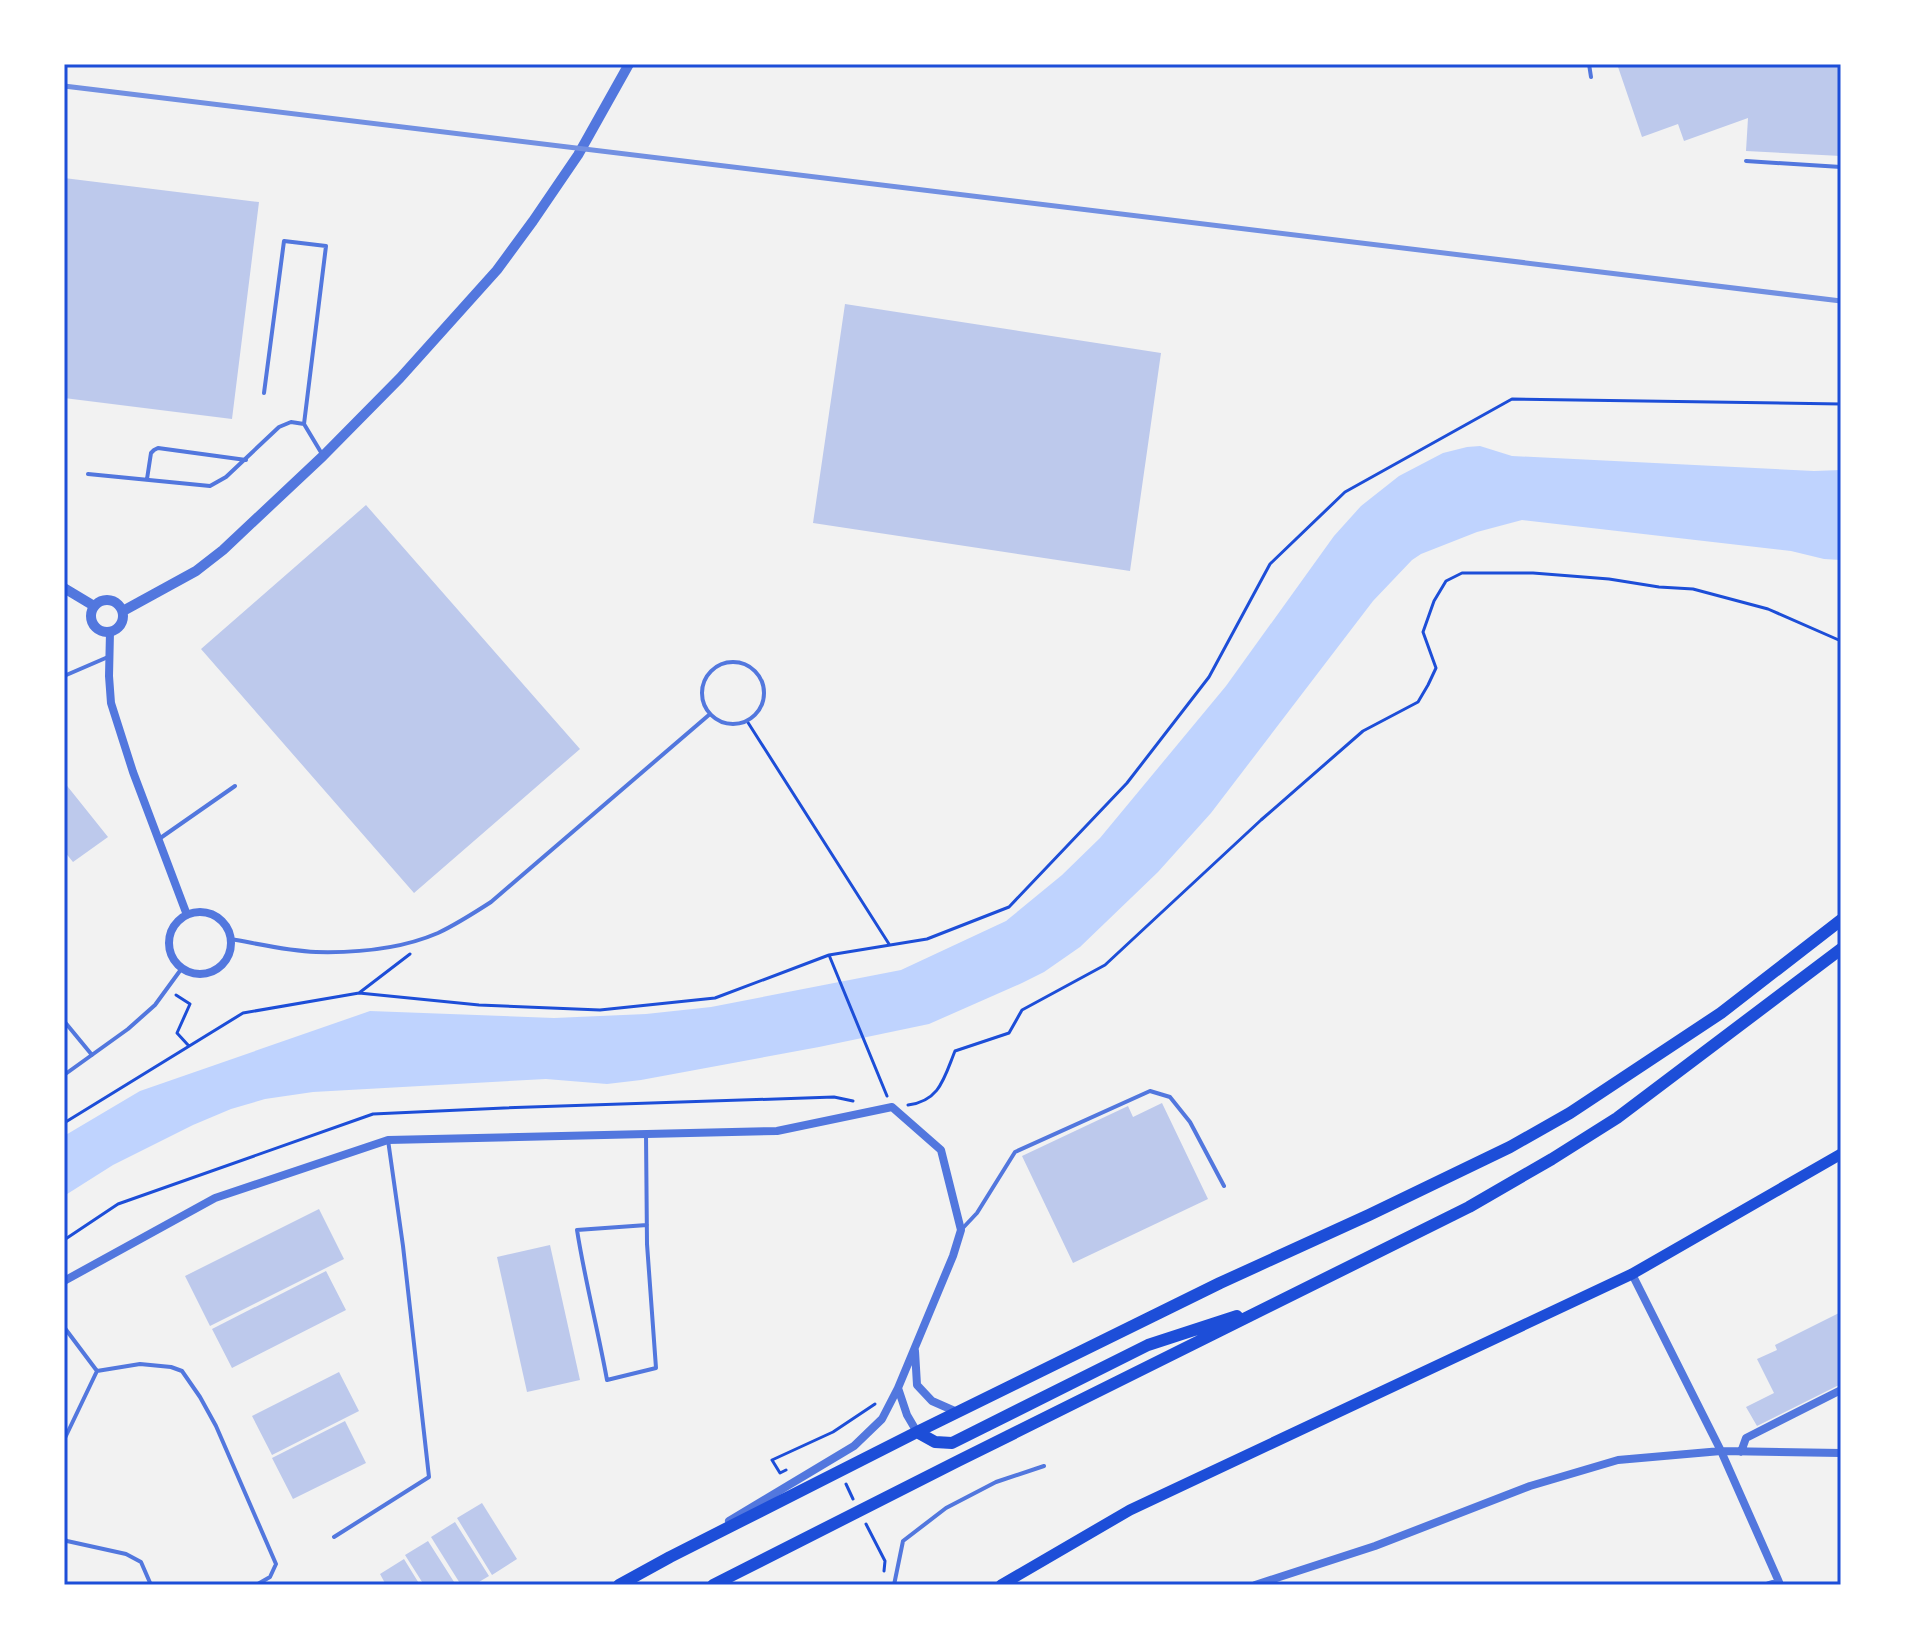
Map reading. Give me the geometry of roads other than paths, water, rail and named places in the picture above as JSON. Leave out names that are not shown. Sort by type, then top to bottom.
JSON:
[{"type":"main road","points":[[619,1585],[957,1412],[1220,1283],[1510,1147],[1570,1113],[1721,1013],[1841,920]]},
{"type":"main road","points":[[713,1585],[1469,1207],[1617,1118],[1841,949]]},
{"type":"main road","points":[[1001,1585],[1130,1510],[1632,1274],[1841,1154]]},
{"type":"main road","points":[[917,1432],[935,1442],[952,1443],[1148,1345],[1278,1303]]},
{"type":"street","points":[[123,611],[196,571],[214,557],[323,456],[400,378],[497,270],[578,155],[629,64]]},
{"type":"street","points":[[64,588],[94,606]]},
{"type":"street","points":[[108,599],[117,603],[123,611],[123,622],[116,631],[100,631],[93,625],[91,615],[94,606],[108,599]]},
{"type":"street","points":[[110,632],[111,703],[133,772],[187,915]]},
{"type":"street","points":[[206,912],[223,922],[228,930],[231,939],[229,955],[212,972],[196,974],[182,968],[172,956],[169,940],[175,925],[187,915],[206,912]]},
{"type":"street","points":[[64,1281],[215,1198],[388,1140],[777,1131],[892,1107],[941,1150],[961,1230],[898,1388],[882,1419],[854,1446],[670,1557]]},
{"type":"street","points":[[1632,1274],[1721,1451],[1779,1582],[1769,1585]]},
{"type":"street","points":[[914,1346],[917,1385],[932,1401],[957,1412]]},
{"type":"street","points":[[898,1388],[907,1415],[917,1432]]},
{"type":"street","points":[[1741,1452],[1746,1438],[1841,1390]]},
{"type":"street","points":[[1255,1585],[1375,1546],[1530,1486],[1618,1460],[1721,1451],[1841,1453]]},
{"type":"lane","points":[[1589,64],[1591,77]]},
{"type":"lane","points":[[1746,161],[1841,167]]},
{"type":"lane","points":[[264,393],[284,241],[326,246],[304,424],[323,456]]},
{"type":"lane","points":[[88,474],[210,486],[246,460],[279,427],[291,422],[304,424]]},
{"type":"lane","points":[[147,479],[151,453],[158,448],[246,460]]},
{"type":"lane","points":[[64,676],[108,657]]},
{"type":"lane","points":[[743,664],[755,672],[763,684],[764,699],[758,712],[740,724],[719,721],[710,714],[703,698],[705,681],[717,666],[743,664]]},
{"type":"lane","points":[[231,939],[314,952],[361,951],[435,934],[491,902],[710,714]]},
{"type":"lane","points":[[159,839],[235,786]]},
{"type":"lane","points":[[64,1075],[128,1029],[155,1005],[182,968]]},
{"type":"lane","points":[[64,1021],[92,1055]]},
{"type":"lane","points":[[961,1230],[977,1213],[1015,1152],[1150,1091],[1170,1097],[1190,1122],[1224,1186]]},
{"type":"lane","points":[[646,1134],[647,1225],[656,1368],[607,1380],[577,1230],[647,1225]]},
{"type":"lane","points":[[334,1537],[429,1477],[388,1140]]},
{"type":"lane","points":[[64,1327],[97,1371]]},
{"type":"lane","points":[[97,1371],[140,1364],[171,1367],[182,1371],[188,1379],[216,1426],[276,1564],[270,1577],[256,1585]]},
{"type":"lane","points":[[64,1440],[97,1371]]},
{"type":"lane","points":[[894,1585],[903,1541],[946,1508],[996,1482],[1044,1466]]},
{"type":"lane","points":[[64,1539],[126,1554],[141,1562],[151,1585]]},
{"type":"water","points":[[1480,446],[1512,456],[1841,470],[1841,560],[1791,551],[1522,520],[1477,532],[1412,560],[1373,601],[1211,813],[1158,872],[1080,947],[1022,983],[929,1024],[641,1080],[607,1084],[546,1079],[313,1092],[265,1099],[193,1125],[113,1165],[64,1196],[64,1136],[140,1091],[370,1011],[554,1018],[646,1014],[711,1007],[901,970],[1006,921],[1062,875],[1100,838],[1226,686],[1334,536],[1361,506],[1399,476],[1443,453]]},
{"type":"railway","points":[[64,86],[1841,301]]}]
